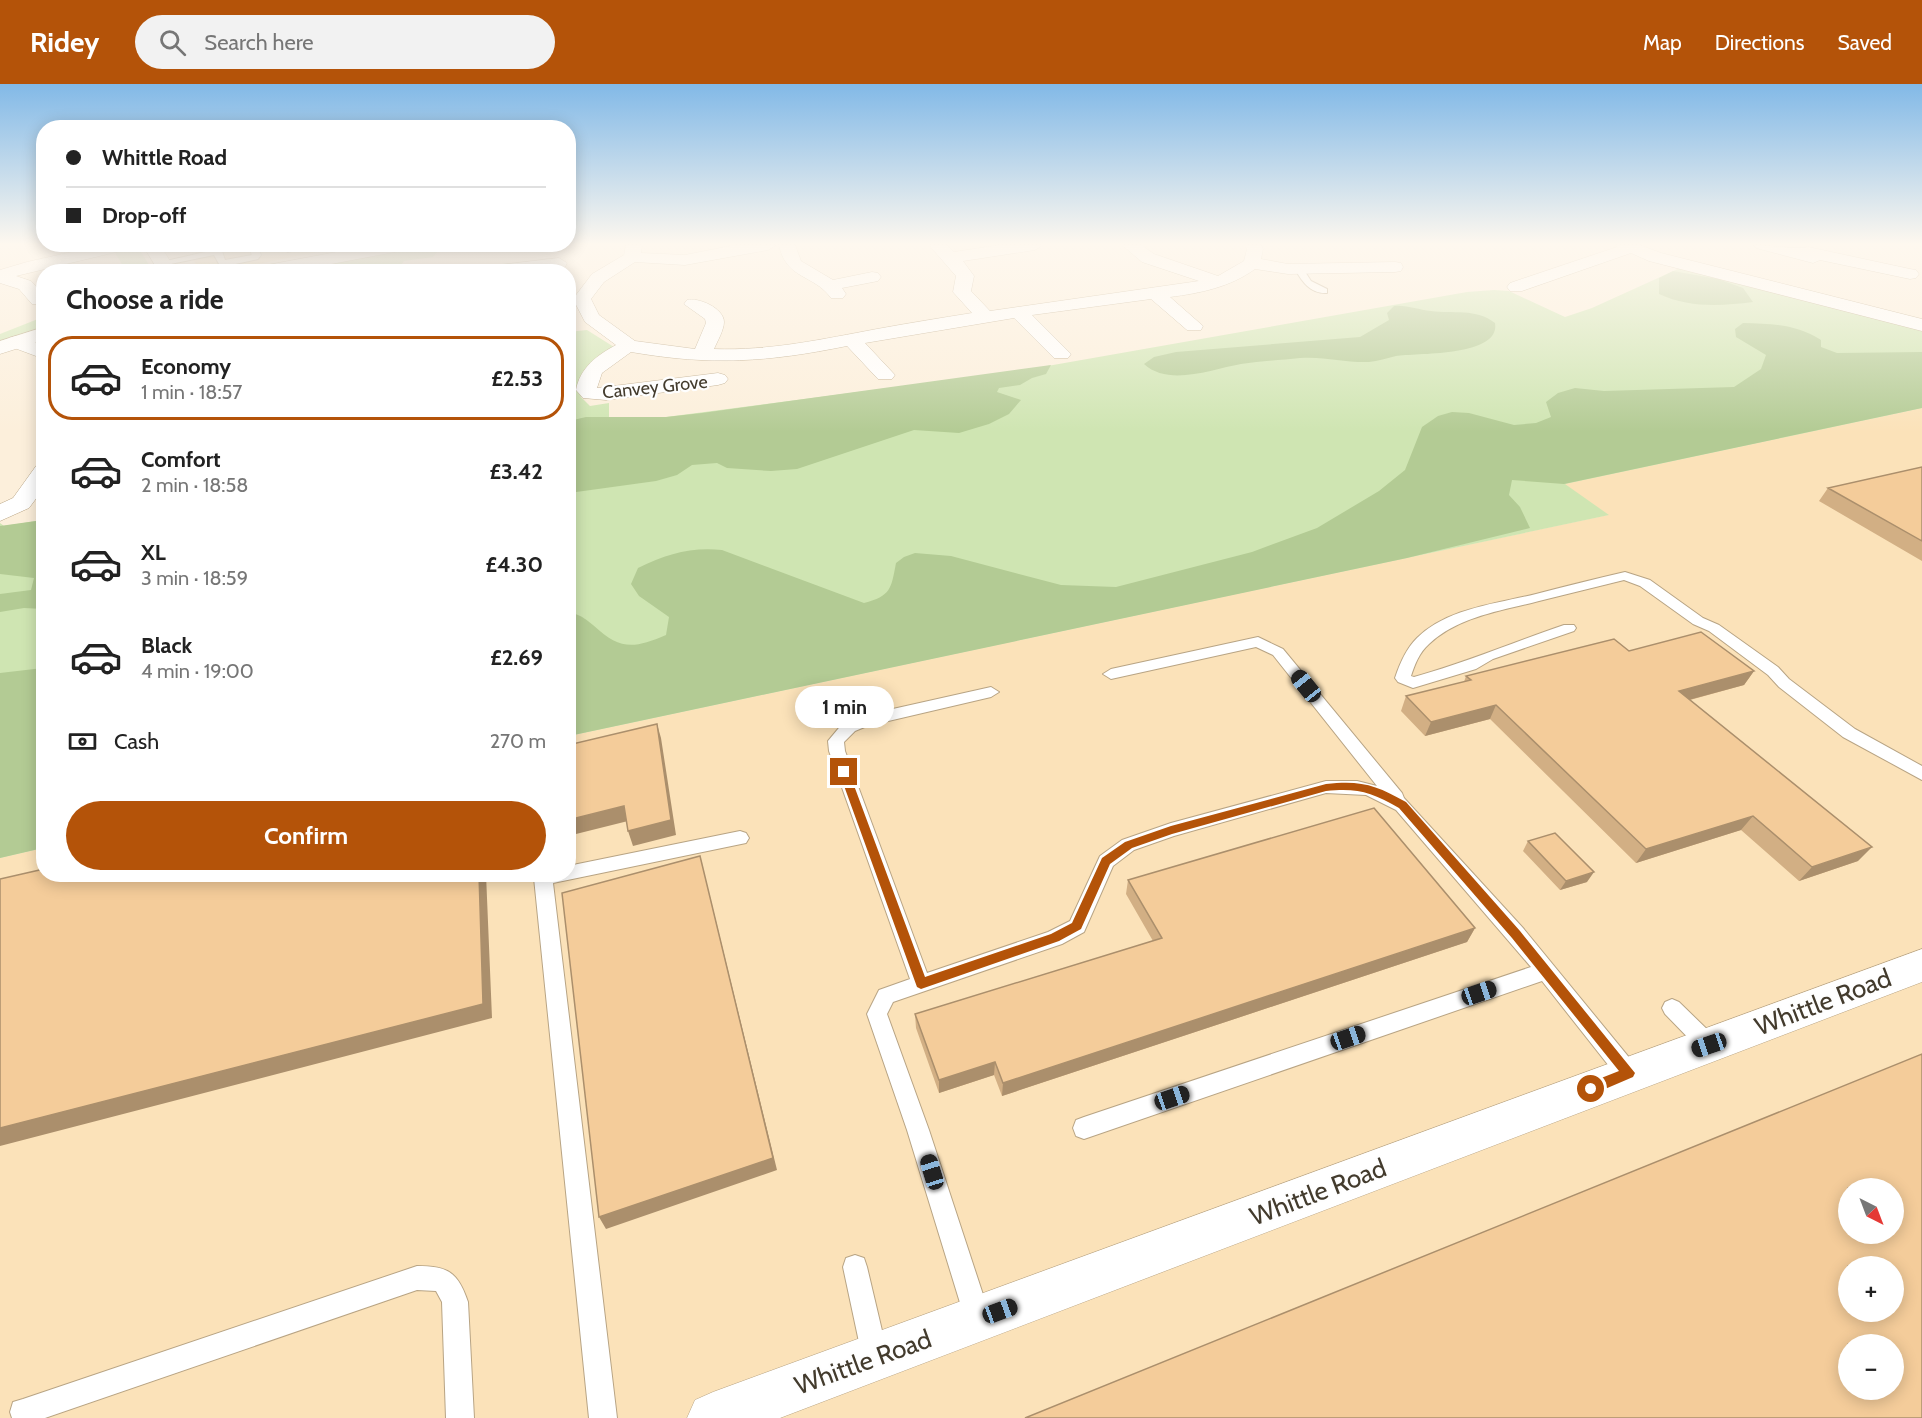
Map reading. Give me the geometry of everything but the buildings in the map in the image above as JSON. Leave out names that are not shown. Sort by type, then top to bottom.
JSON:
[{"type":"street","points":[[582,307],[592,318],[629,346],[702,356],[790,352],[879,334],[1047,307]]},
{"type":"street","points":[[698,307],[713,316],[715,323],[702,356]]},
{"type":"street","points":[[977,307],[986,316]]},
{"type":"street","points":[[1172,307],[1194,326]]},
{"type":"street","points":[[1852,307],[1922,325]]},
{"type":"street","points":[[1019,312],[1061,354]]},
{"type":"street","points":[[8,345],[36,336]]},
{"type":"street","points":[[853,341],[885,375]]},
{"type":"street","points":[[8,345],[36,351]]},
{"type":"street","name":"Canvey Grove","points":[[629,346],[617,351],[593,372],[586,384],[586,390],[598,399],[718,379]]},
{"type":"street","points":[[0,514],[21,503],[36,482]]},
{"type":"street","name":"Whittle Road","points":[[713,1418],[1922,964]]},
{"type":"lane","points":[[1569,628],[1488,656],[1472,666],[1413,683],[1403,678],[1406,662],[1424,639],[1450,622],[1478,611],[1625,576],[1645,583],[1698,621],[1714,628],[1773,671],[1784,683],[1850,733],[1922,774]]},
{"type":"lane","points":[[1111,674],[1258,642],[1278,652],[1402,805],[1545,971],[1628,1073]]},
{"type":"lane","points":[[921,983],[837,751],[836,741],[849,727],[863,721],[991,692]]},
{"type":"lane","points":[[978,1319],[918,1130],[877,1014],[886,996],[1054,938],[1077,926],[1106,861],[1128,845],[1171,830],[1326,787],[1352,784],[1379,792],[1402,805]]},
{"type":"lane","points":[[576,871],[740,838]]},
{"type":"lane","points":[[543,882],[603,1418]]},
{"type":"lane","points":[[1084,1128],[1545,971]]},
{"type":"lane","points":[[1672,1008],[1709,1045]]},
{"type":"lane","points":[[855,1267],[875,1357]]},
{"type":"lane","points":[[23,1412],[417,1278],[439,1278],[452,1288],[455,1302],[460,1418]]},
{"type":"shaded area","points":[[1922,408],[1922,1418],[0,1418],[0,858],[36,850],[36,882],[576,882],[576,735],[1608,515],[1564,484]]},
{"type":"green space","points":[[1381,307],[1544,307],[1565,317],[1592,308],[1831,307],[1922,331],[1922,408],[1565,484],[1609,515],[576,735],[576,331],[587,330],[614,347],[578,384],[581,397],[590,406],[609,403],[609,417],[666,417],[1019,371]]},
{"type":"green space","points":[[1393,307],[1464,312],[1480,315],[1495,323],[1493,334],[1485,342],[1472,348],[1396,356],[1369,362],[1300,358],[1248,363],[1178,375],[1154,371],[1144,364],[1154,357],[1176,352],[1360,337],[1389,320],[1387,313]]},
{"type":"green space","points":[[36,320],[36,331],[0,344],[0,334]]},
{"type":"green space","points":[[1743,323],[1793,328],[1821,340],[1821,347],[1837,353],[1922,352],[1922,408],[1564,484],[1512,480],[1509,495],[1520,507],[1530,528],[1407,558],[576,735],[576,614],[611,639],[627,645],[644,643],[666,635],[669,617],[639,596],[631,584],[638,568],[659,559],[689,551],[722,550],[864,603],[885,594],[891,585],[896,563],[915,553],[951,556],[1061,585],[1116,587],[1252,552],[1317,528],[1379,491],[1405,470],[1422,427],[1438,416],[1452,412],[1469,413],[1514,425],[1536,423],[1551,417],[1546,402],[1558,393],[1575,388],[1604,391],[1734,387],[1761,369],[1766,355],[1736,337],[1735,329]]},
{"type":"green space","points":[[1051,365],[1046,374],[1020,385],[999,388],[997,392],[1021,400],[1009,414],[989,424],[959,433],[914,430],[797,469],[771,471],[727,468],[717,463],[692,465],[677,475],[656,481],[576,492],[576,419],[586,417],[666,417]]},
{"type":"green space","points":[[36,521],[36,850],[0,858],[0,523],[4,526]]},
{"type":"green space","points":[[36,521],[36,609],[0,612],[0,594],[31,590],[34,578],[0,574],[0,526]]},
{"type":"green space","points":[[36,669],[36,850],[0,858],[0,673]]},
{"type":"route","points":[[844,772],[921,983],[1054,938],[1077,926],[1106,861],[1128,845],[1171,830],[1326,787],[1352,784],[1379,792],[1402,805],[1516,934],[1628,1073],[1591,1089]]}]
